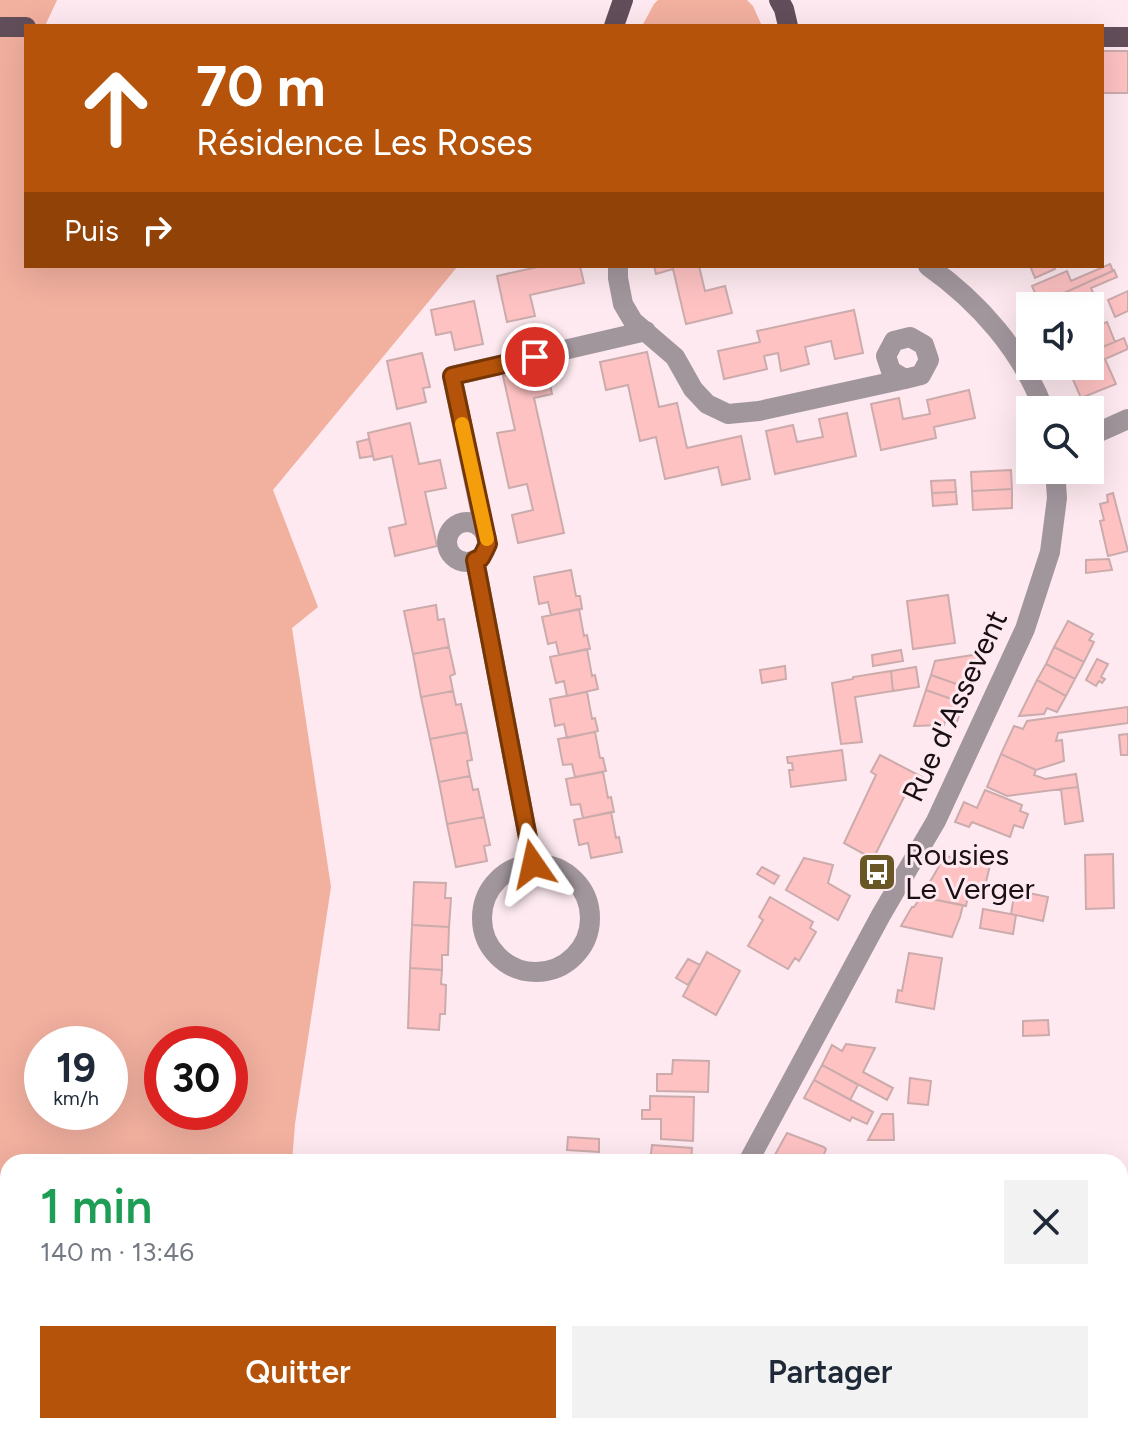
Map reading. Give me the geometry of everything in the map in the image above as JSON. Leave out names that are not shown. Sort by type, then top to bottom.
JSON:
[{"type":"main road","points":[[615,24],[623,0]]},
{"type":"main road","points":[[779,0],[788,24]]},
{"type":"main road","points":[[0,27],[24,27]]},
{"type":"main road","points":[[1104,37],[1128,37]]},
{"type":"street","points":[[618,268],[623,304],[633,321],[675,357],[693,389],[707,404],[728,414],[759,411],[905,379]]},
{"type":"street","points":[[931,268],[984,312],[1023,365],[1037,396]]},
{"type":"street","points":[[484,529],[469,521],[454,526],[446,540],[451,556],[465,563],[475,560],[481,558],[488,544],[452,376],[646,331]]},
{"type":"street","points":[[1104,430],[1128,419]]},
{"type":"street","name":"Rue d'Assevent","points":[[752,1154],[881,915],[936,821],[1025,629],[1050,552],[1056,484]]},
{"type":"street","points":[[475,560],[533,864]]},
{"type":"street","points":[[533,864],[558,868],[579,884],[586,895],[590,923],[587,938],[568,963],[537,973],[521,971],[505,964],[484,937],[481,921],[483,904],[501,876],[516,867],[533,864]]},
{"type":"shaded area","points":[[0,0],[57,0],[46,24],[24,24],[24,268],[456,268],[273,490],[318,607],[292,628],[331,887],[293,1154],[0,1154]]},
{"type":"shaded area","points":[[658,0],[747,0],[761,24],[643,24]]},
{"type":"building","points":[[1104,51],[1128,51],[1128,93],[1104,93]]},
{"type":"building","points":[[1110,264],[1113,271],[1067,292],[1035,292],[1032,286],[1067,271],[1071,281]]},
{"type":"building","points":[[533,268],[580,268],[584,283],[530,295],[535,316],[507,322],[497,276]]},
{"type":"building","points":[[654,268],[699,268],[705,291],[725,286],[732,313],[686,324],[673,269],[656,274]]},
{"type":"building","points":[[1031,268],[1055,269],[1035,278]]},
{"type":"building","points":[[1114,270],[1117,277],[1091,288],[1093,292],[1066,292]]},
{"type":"building","points":[[1128,291],[1128,311],[1115,317],[1108,300]]},
{"type":"building","points":[[474,301],[483,344],[455,350],[451,332],[436,335],[431,310]]},
{"type":"building","points":[[854,310],[863,353],[835,359],[831,341],[805,347],[809,364],[781,371],[778,353],[764,356],[767,369],[724,379],[718,351],[760,342],[757,331]]},
{"type":"building","points":[[1107,322],[1115,342],[1104,346],[1104,323]]},
{"type":"building","points":[[1124,338],[1128,349],[1105,359],[1116,384],[1080,396],[1073,380],[1104,380],[1104,346]]},
{"type":"building","points":[[647,352],[659,407],[677,403],[687,448],[741,436],[750,479],[722,485],[718,467],[665,479],[656,437],[640,441],[628,385],[606,390],[600,362]]},
{"type":"building","points":[[422,353],[430,387],[423,388],[426,402],[397,409],[387,361]]},
{"type":"building","points":[[546,366],[552,394],[534,398],[564,533],[518,543],[512,515],[533,510],[527,484],[509,488],[497,433],[515,430],[503,376]]},
{"type":"building","points":[[969,390],[975,418],[934,427],[936,438],[881,450],[871,404],[899,398],[903,419],[930,414],[927,400]]},
{"type":"building","points":[[847,413],[856,456],[775,474],[766,431],[793,425],[797,442],[823,437],[819,419]]},
{"type":"building","points":[[410,423],[419,464],[440,460],[446,488],[425,492],[437,546],[395,556],[389,528],[406,524],[392,456],[374,460],[368,433]]},
{"type":"building","points":[[369,439],[373,456],[360,458],[357,442]]},
{"type":"building","points":[[1011,470],[1012,489],[972,491],[971,472]]},
{"type":"building","points":[[955,480],[956,492],[932,493],[931,481]]},
{"type":"building","points":[[1012,489],[1012,508],[973,510],[972,491]]},
{"type":"building","points":[[956,492],[957,504],[933,506],[932,493]]},
{"type":"building","points":[[1113,493],[1128,551],[1108,556],[1100,521],[1104,520],[1100,504],[1108,502],[1107,495]]},
{"type":"building","points":[[1109,559],[1112,570],[1086,573],[1086,560]]},
{"type":"building","points":[[571,570],[582,609],[551,615],[548,602],[539,604],[534,577]]},
{"type":"building","points":[[948,595],[955,643],[913,649],[907,601]]},
{"type":"building","points":[[436,605],[438,620],[444,619],[449,647],[413,654],[404,611]]},
{"type":"building","points":[[579,609],[590,649],[559,655],[556,642],[548,644],[542,617]]},
{"type":"building","points":[[1068,621],[1093,634],[1089,640],[1094,642],[1084,662],[1054,647]]},
{"type":"building","points":[[449,647],[455,674],[450,676],[453,691],[421,697],[413,654]]},
{"type":"building","points":[[1054,647],[1084,662],[1075,679],[1046,664]]},
{"type":"building","points":[[587,649],[598,689],[567,696],[564,681],[556,683],[550,657]]},
{"type":"building","points":[[901,650],[903,661],[873,666],[872,655]]},
{"type":"building","points":[[979,654],[968,688],[931,675],[935,661]]},
{"type":"building","points":[[1097,659],[1108,664],[1101,677],[1105,679],[1096,686],[1086,680]]},
{"type":"building","points":[[1046,664],[1075,679],[1066,696],[1037,680]]},
{"type":"building","points":[[785,666],[786,679],[762,683],[760,670]]},
{"type":"building","points":[[916,667],[919,687],[893,691],[891,671]]},
{"type":"building","points":[[891,671],[893,691],[855,697],[862,742],[841,744],[832,683]]},
{"type":"building","points":[[931,675],[968,688],[963,703],[926,690]]},
{"type":"building","points":[[1037,680],[1066,696],[1057,712],[1047,708],[1044,714],[1019,716]]},
{"type":"building","points":[[926,690],[963,703],[957,722],[946,718],[944,725],[914,726]]},
{"type":"building","points":[[453,691],[456,705],[461,704],[467,732],[430,739],[421,697]]},
{"type":"building","points":[[587,692],[592,719],[595,718],[598,731],[567,738],[564,724],[555,726],[550,699]]},
{"type":"building","points":[[1128,707],[1128,723],[1058,733],[1056,741],[1062,740],[1064,761],[1036,770],[1001,754],[1014,726],[1023,729],[1027,721]]},
{"type":"building","points":[[467,732],[472,760],[467,761],[470,776],[439,782],[430,739]]},
{"type":"building","points":[[595,732],[606,771],[575,777],[572,764],[563,765],[558,739]]},
{"type":"building","points":[[1128,734],[1128,755],[1121,755],[1119,735]]},
{"type":"building","points":[[842,750],[846,780],[791,787],[789,770],[793,770],[787,757]]},
{"type":"building","points":[[1001,754],[1036,770],[1034,775],[1045,779],[1076,774],[1078,787],[1007,796],[987,787]]},
{"type":"building","points":[[880,755],[922,777],[914,794],[907,791],[873,859],[844,843],[876,775],[871,772]]},
{"type":"building","points":[[603,772],[614,812],[583,818],[580,804],[571,805],[566,779]]},
{"type":"building","points":[[470,776],[473,790],[478,789],[484,817],[447,824],[439,782]]},
{"type":"building","points":[[1078,787],[1083,821],[1065,824],[1061,789]]},
{"type":"building","points":[[985,790],[1022,805],[1020,811],[1028,814],[1023,828],[1014,825],[1010,837],[972,822],[969,827],[955,822],[964,802],[977,808]]},
{"type":"building","points":[[611,812],[622,852],[591,858],[588,843],[579,845],[574,820]]},
{"type":"building","points":[[484,817],[490,845],[484,846],[487,861],[456,867],[447,824]]},
{"type":"building","points":[[1113,854],[1114,908],[1086,909],[1085,855]]},
{"type":"building","points":[[945,856],[990,865],[982,899],[968,896],[966,906],[921,897]]},
{"type":"building","points":[[804,858],[833,865],[828,883],[850,896],[838,920],[786,890]]},
{"type":"building","points":[[762,867],[779,876],[774,884],[757,874]]},
{"type":"building","points":[[414,882],[446,883],[445,898],[451,898],[449,927],[412,925]]},
{"type":"building","points":[[1015,890],[1048,897],[1043,921],[1011,914]]},
{"type":"building","points":[[770,897],[813,922],[810,928],[816,932],[799,961],[795,958],[788,969],[748,946],[763,920],[759,917]]},
{"type":"building","points":[[921,897],[963,905],[952,937],[901,926]]},
{"type":"building","points":[[983,909],[1016,915],[1013,934],[980,928]]},
{"type":"building","points":[[412,925],[449,927],[448,955],[442,955],[442,970],[410,968]]},
{"type":"building","points":[[707,952],[740,971],[716,1015],[683,996]]},
{"type":"building","points":[[909,953],[942,958],[934,1009],[896,1002],[898,990],[902,991]]},
{"type":"building","points":[[688,959],[700,965],[688,985],[676,978]]},
{"type":"building","points":[[410,968],[442,970],[441,984],[446,985],[445,1014],[440,1014],[439,1030],[408,1028]]},
{"type":"building","points":[[1048,1020],[1049,1035],[1023,1036],[1023,1021]]},
{"type":"building","points":[[846,1044],[875,1048],[863,1072],[893,1088],[887,1100],[822,1065],[832,1045],[842,1051]]},
{"type":"building","points":[[673,1060],[709,1061],[708,1092],[657,1091],[657,1074],[672,1074]]},
{"type":"building","points":[[822,1065],[858,1085],[850,1100],[814,1080]]},
{"type":"building","points":[[910,1078],[931,1081],[928,1105],[908,1103]]},
{"type":"building","points":[[814,1080],[873,1112],[867,1124],[852,1117],[850,1121],[804,1098]]},
{"type":"building","points":[[650,1096],[694,1097],[693,1141],[661,1139],[661,1119],[642,1119],[642,1110],[650,1110]]},
{"type":"building","points":[[882,1114],[893,1114],[894,1140],[868,1140]]},
{"type":"building","points":[[787,1133],[826,1149],[824,1154],[775,1154]]},
{"type":"building","points":[[568,1137],[599,1139],[599,1152],[567,1150]]},
{"type":"building","points":[[652,1145],[692,1148],[692,1154],[651,1154]]},
{"type":"slow traffic","points":[[462,424],[487,539]]},
{"type":"place","name":"Rousies Le Verger","points":[[877,872]]},
{"type":"route","points":[[533,864],[475,560],[481,558],[488,544],[452,376],[535,357]]}]
